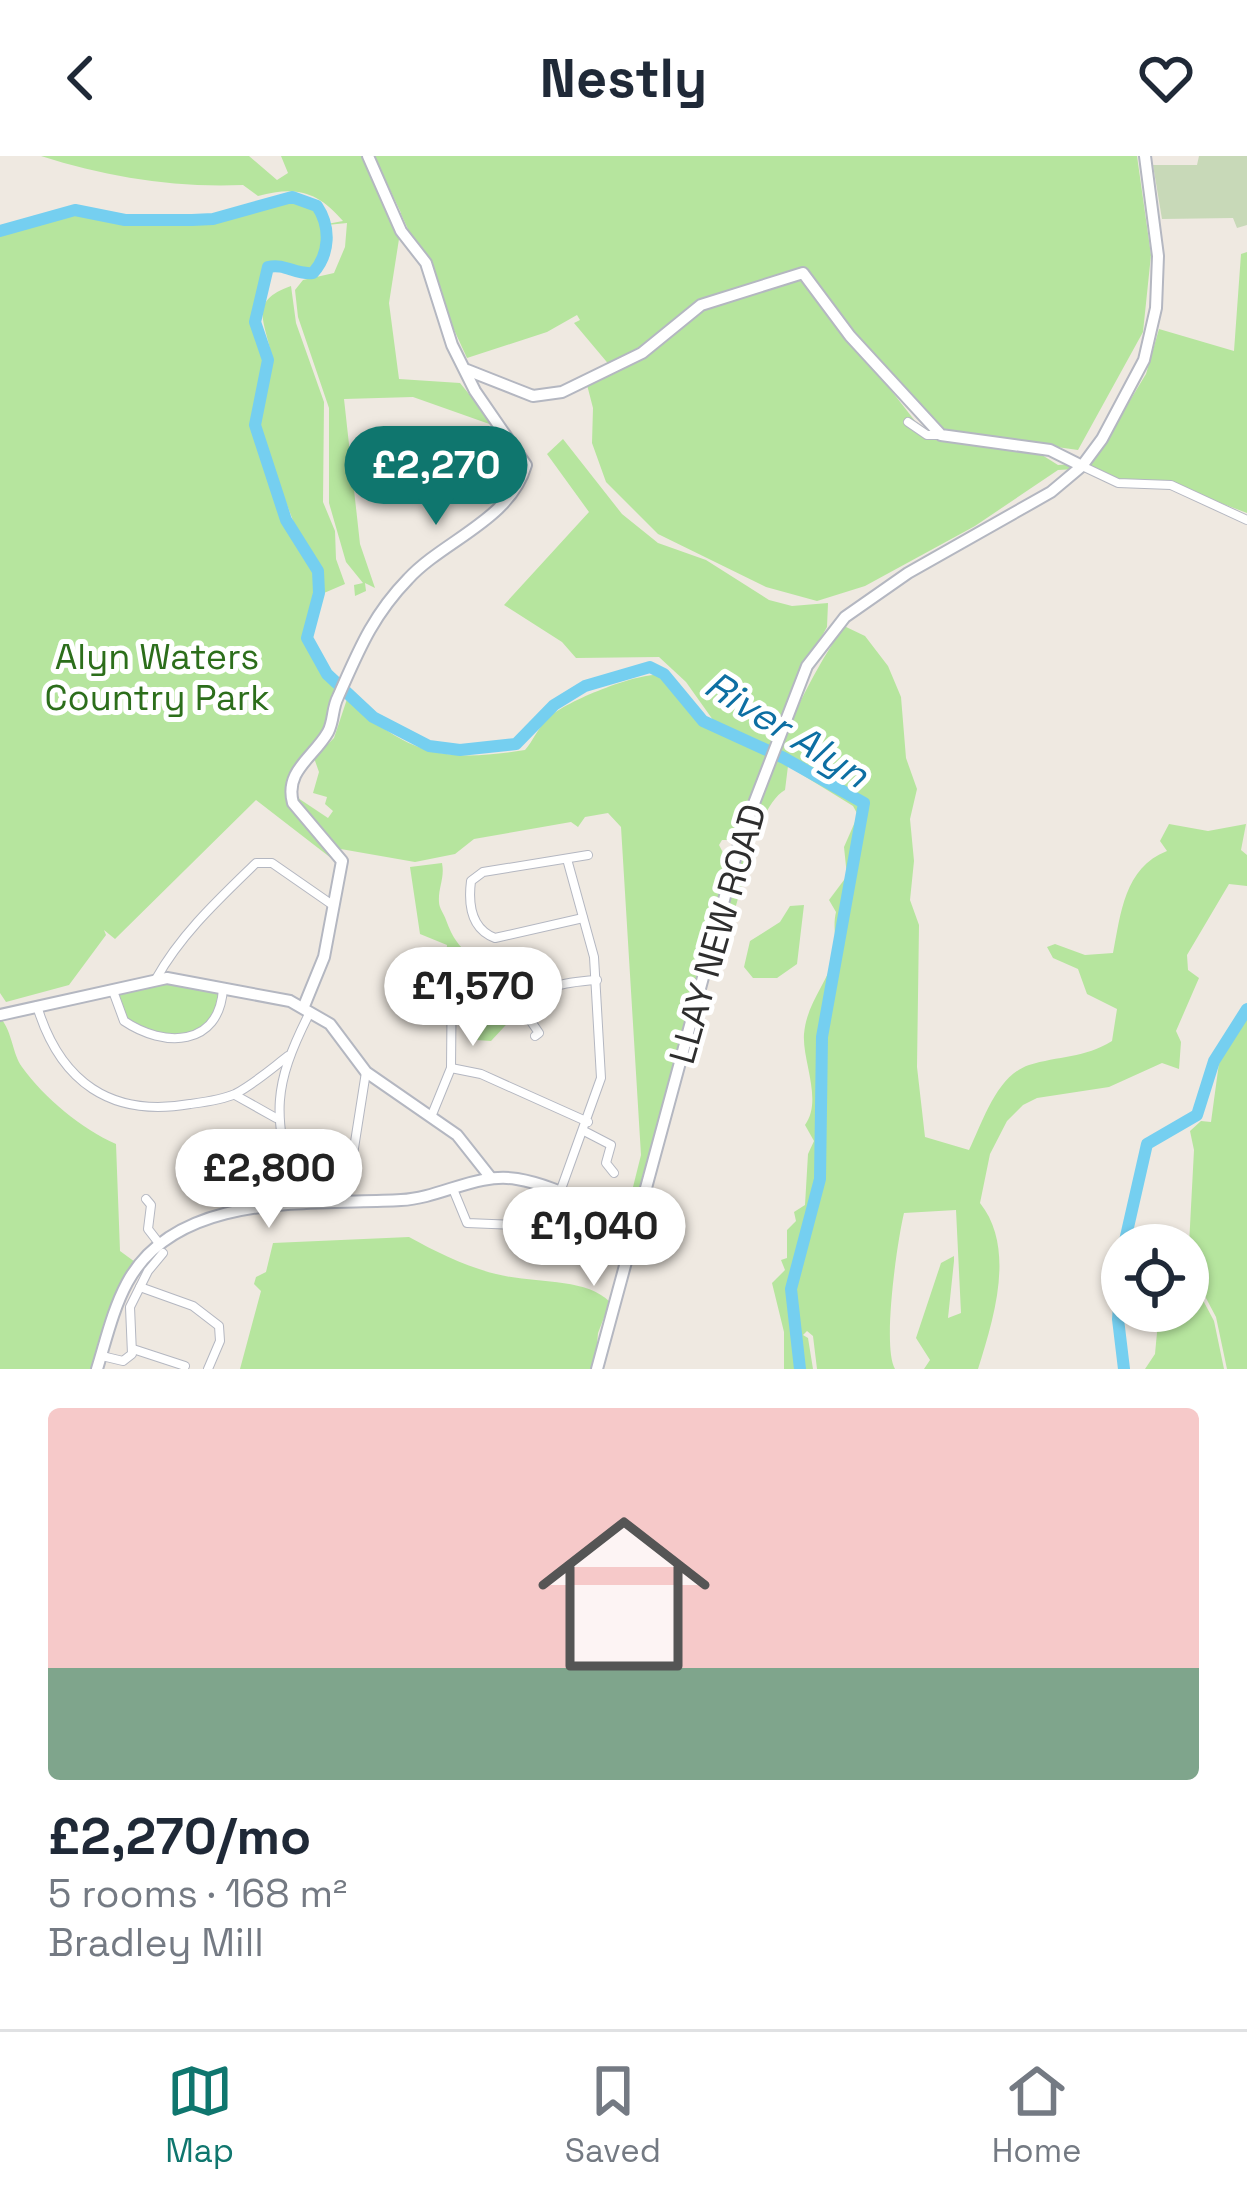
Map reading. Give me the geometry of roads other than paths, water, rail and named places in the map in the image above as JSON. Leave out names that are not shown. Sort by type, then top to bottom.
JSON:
[{"type":"street","points":[[295,1203],[276,1118],[288,1056],[324,957],[342,860],[293,803],[290,792],[297,768],[332,725],[337,697],[347,684],[352,656],[366,631],[410,576],[477,527],[521,482],[526,465],[475,391],[452,345],[426,262],[401,231],[368,156]]},
{"type":"street","name":"LLAY NEW ROAD","points":[[597,1369],[741,837],[807,666],[845,617],[908,573],[1051,493],[1082,466],[1132,391],[1152,333],[1158,256],[1145,156]]},
{"type":"street","points":[[467,370],[533,396],[562,392],[642,353],[701,305],[803,273],[850,336],[940,435]]},
{"type":"street","points":[[908,422],[927,435],[1050,450],[1118,483],[1171,485],[1247,520]]},
{"type":"street","points":[[583,918],[495,938],[483,934],[475,922],[471,881],[483,872],[588,855]]},
{"type":"street","points":[[560,1193],[601,1078],[597,980],[567,859]]},
{"type":"street","points":[[156,979],[170,954],[205,913],[256,863],[272,863],[334,906]]},
{"type":"street","points":[[395,1000],[394,979],[399,970],[452,967],[451,1068],[431,1117]]},
{"type":"street","points":[[0,1015],[156,979],[308,1008],[330,1024],[367,1072],[465,1142],[491,1178]]},
{"type":"street","points":[[539,1033],[528,1017],[530,1004],[549,988],[597,980]]},
{"type":"street","points":[[112,990],[124,1021],[160,1040],[208,1028],[221,1008],[223,989]]},
{"type":"street","points":[[37,1006],[46,1035],[62,1060],[102,1095],[126,1106],[151,1108],[234,1094],[288,1056]]},
{"type":"street","points":[[451,1068],[481,1074],[586,1126],[611,1145],[606,1163],[614,1173]]},
{"type":"street","points":[[346,1199],[367,1072]]},
{"type":"street","points":[[234,1094],[276,1118]]},
{"type":"street","points":[[160,1248],[130,1307],[133,1348],[123,1365],[100,1362],[127,1282],[160,1248],[192,1224],[295,1203],[418,1199],[491,1178],[520,1180],[638,1222]]},
{"type":"street","points":[[453,1189],[467,1223],[515,1225]]},
{"type":"street","points":[[151,1203],[147,1222],[160,1248]]},
{"type":"street","points":[[140,1287],[194,1306],[219,1326],[220,1341],[208,1369]]},
{"type":"street","points":[[133,1348],[185,1366]]},
{"type":"waterway","name":"River Alyn","points":[[0,231],[75,210],[125,220],[192,220],[213,219],[292,197],[317,206],[327,240],[313,273],[268,267],[255,322],[268,360],[255,425],[286,520],[318,571],[319,593],[307,638],[327,674],[373,717],[429,746],[460,750],[516,744],[554,705],[585,686],[650,667],[664,674],[703,721],[784,758],[864,803],[822,1037],[820,1179],[791,1289],[800,1369]]},
{"type":"waterway","name":"River Alyn","points":[[1129,1224],[1147,1144],[1197,1115],[1214,1061],[1247,1009]]},
{"type":"waterway","name":"River Alyn","points":[[1120,1332],[1124,1369]]},
{"type":"park label","name":"Alyn Waters Country Park","points":[[157,678]]}]
